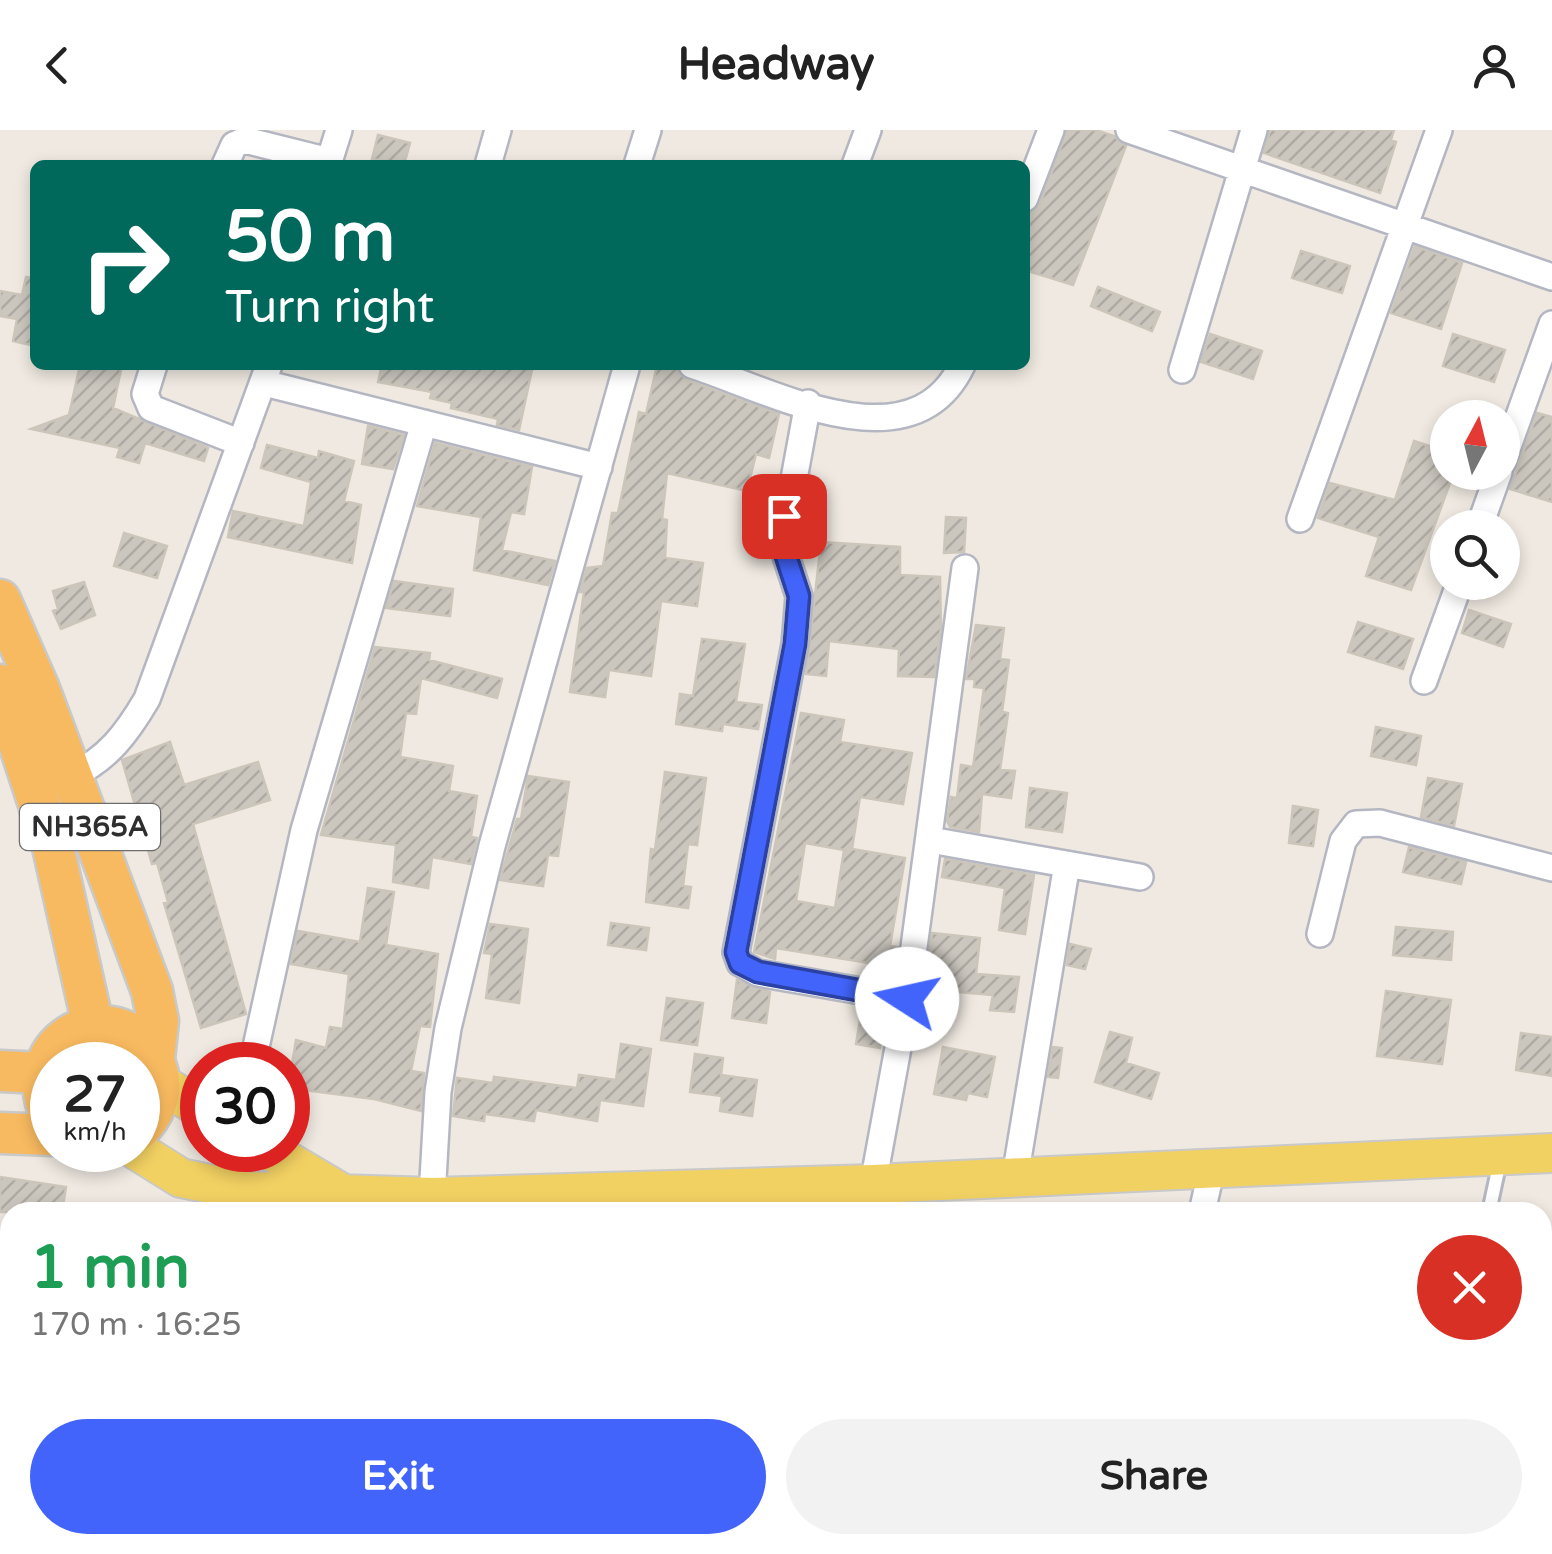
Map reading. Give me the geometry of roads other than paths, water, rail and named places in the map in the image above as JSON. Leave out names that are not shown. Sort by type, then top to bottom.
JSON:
[{"type":"highway","name":"NH365A","points":[[0,600],[152,991],[158,1042]]},
{"type":"highway","name":"NH365A","points":[[0,685],[53,846],[93,1025]]},
{"type":"highway","points":[[60,1042],[70,1033],[93,1025],[129,1033],[136,1042]]},
{"type":"highway","points":[[0,1072],[30,1072]]},
{"type":"highway","points":[[0,1133],[30,1134]]},
{"type":"main road","points":[[160,1074],[180,1090]]},
{"type":"main road","points":[[160,1165],[181,1178],[244,1191],[620,1201],[1015,1176],[1552,1153]]},
{"type":"main road","points":[[306,1172],[346,1196]]},
{"type":"street","points":[[330,160],[339,130]]},
{"type":"street","points":[[489,160],[498,130]]},
{"type":"street","points":[[639,160],[648,130]]},
{"type":"street","points":[[857,160],[868,130]]},
{"type":"street","points":[[1030,185],[1051,130]]},
{"type":"street","points":[[1182,370],[1254,130]]},
{"type":"street","points":[[1300,520],[1439,130]]},
{"type":"street","points":[[1136,131],[1552,278]]},
{"type":"street","points":[[227,160],[234,146],[245,140],[318,160]]},
{"type":"street","points":[[1520,412],[1552,324]]},
{"type":"street","points":[[152,370],[145,394],[151,408],[241,443]]},
{"type":"street","points":[[432,1197],[438,1092],[448,1028],[492,846],[626,370]]},
{"type":"street","points":[[707,370],[860,420],[915,414],[940,398],[959,370]]},
{"type":"street","points":[[71,776],[94,766],[124,738],[147,699],[266,374],[424,424],[599,468]]},
{"type":"street","points":[[808,403],[782,544],[799,596],[795,644],[736,952],[740,963],[758,972],[907,999]]},
{"type":"street","points":[[257,1042],[304,830],[424,424]]},
{"type":"street","points":[[872,1184],[907,999],[966,568]]},
{"type":"street","points":[[1424,681],[1453,600]]},
{"type":"street","points":[[1320,934],[1343,841],[1356,824],[1380,822],[1552,868]]},
{"type":"street","points":[[930,840],[1140,878]]},
{"type":"street","points":[[1015,1176],[1067,864]]},
{"type":"street","points":[[1204,1202],[1212,1168]]},
{"type":"lane","points":[[1491,1202],[1501,1155]]}]
